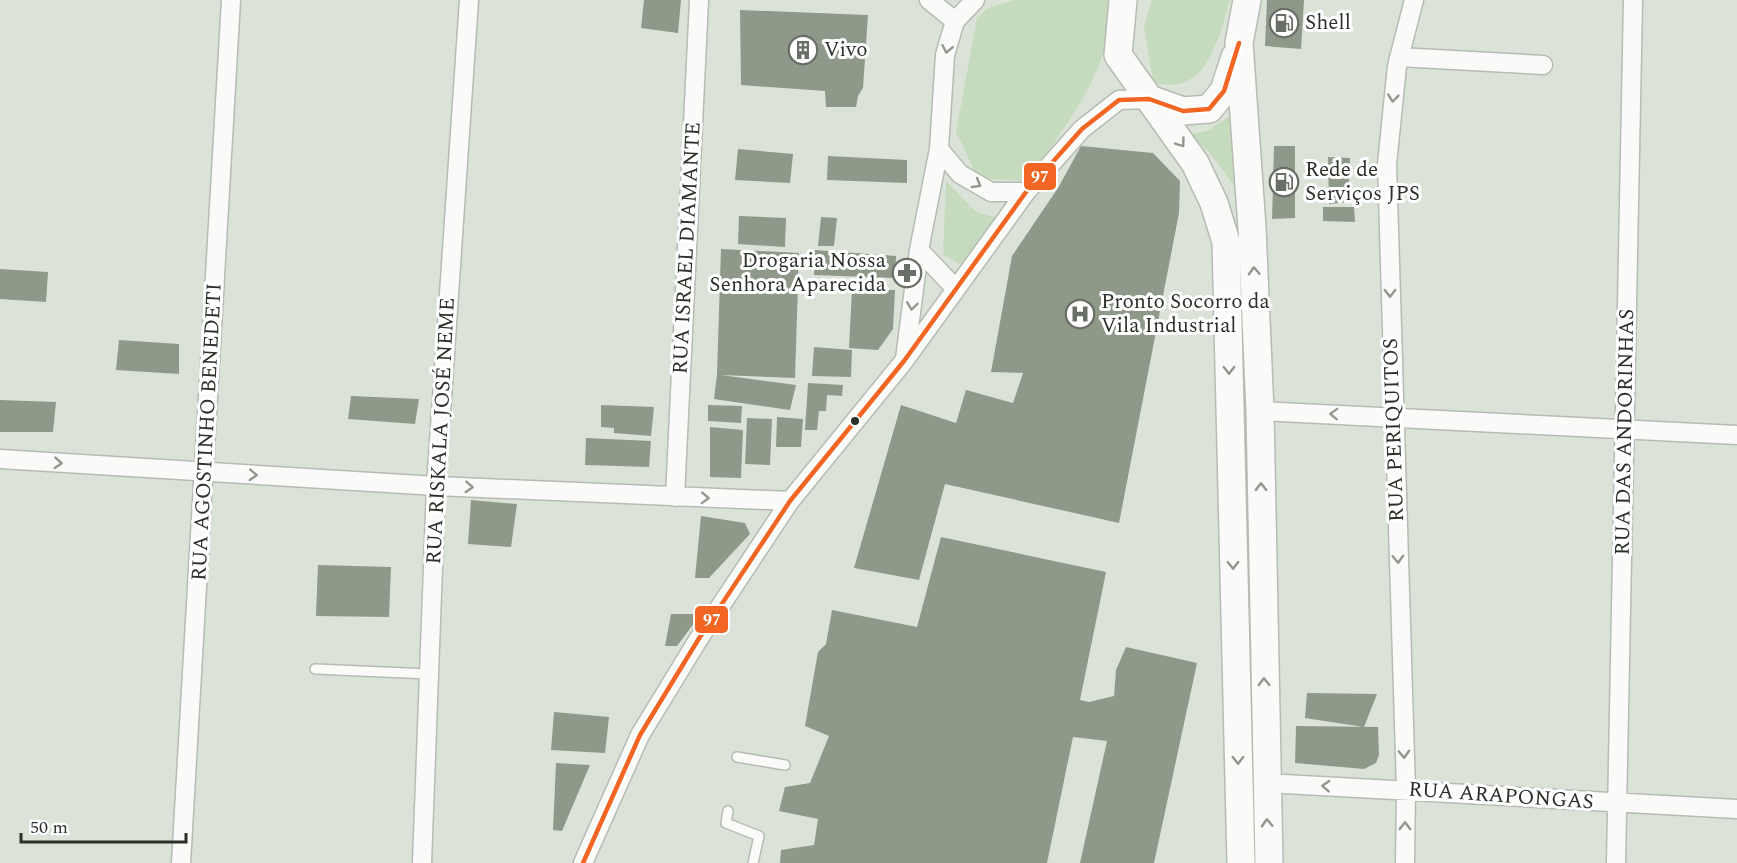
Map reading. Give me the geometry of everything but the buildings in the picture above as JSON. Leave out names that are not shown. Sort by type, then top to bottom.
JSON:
[{"type":"main road","points":[[1124,0],[1118,55],[1195,163],[1214,203],[1226,242],[1241,863]]},
{"type":"main road","points":[[1149,99],[1183,111],[1209,110],[1224,91],[1239,43],[1247,0]]},
{"type":"main road","points":[[1239,43],[1252,228],[1260,411],[1269,863]]},
{"type":"street","name":"RUA AGOSTINHO BENEDETI","points":[[181,863],[231,0]]},
{"type":"street","name":"RUA RISKALA JOSÉ NEME","points":[[422,863],[436,486],[469,0]]},
{"type":"street","name":"RUA ISRAEL DIAMANTE","points":[[675,496],[699,0]]},
{"type":"street","points":[[929,0],[955,21]]},
{"type":"street","points":[[904,361],[919,250],[939,149],[945,56],[955,21],[975,0]]},
{"type":"street","name":"RUA PERIQUITOS","points":[[1405,863],[1406,790],[1387,164],[1399,57],[1414,0]]},
{"type":"street","name":"RUA DAS ANDORINHAS","points":[[1616,863],[1632,0]]},
{"type":"street","points":[[1399,57],[1543,64]]},
{"type":"street","points":[[583,863],[640,735],[698,640],[790,501],[904,361],[1026,192],[1082,129],[1119,100],[1149,99]]},
{"type":"street","points":[[939,149],[960,174],[991,192],[1026,192]]},
{"type":"street","points":[[919,250],[956,289]]},
{"type":"street","points":[[1260,411],[1737,435]]},
{"type":"street","points":[[0,459],[436,486],[790,501]]},
{"type":"street","name":"RUA ARAPONGAS","points":[[1266,783],[1737,809]]},
{"type":"lane","points":[[315,669],[429,674]]},
{"type":"lane","points":[[737,757],[785,765]]},
{"type":"lane","points":[[728,810],[726,823],[759,836],[753,863]]},
{"type":"green space","points":[[1015,0],[1109,0],[1109,28],[1104,49],[1088,89],[1077,109],[1027,181],[978,178],[956,132],[977,18],[988,8]]},
{"type":"green space","points":[[1152,0],[1230,0],[1221,31],[1207,62],[1198,74],[1186,82],[1171,85],[1153,82],[1144,26]]},
{"type":"green space","points":[[1234,113],[1240,194],[1210,153],[1189,134],[1207,131]]},
{"type":"green space","points":[[946,181],[976,212],[1003,219],[967,269],[943,254]]},
{"type":"transit line","name":"97","points":[[583,863],[640,735],[698,640],[790,501],[904,361],[1026,192],[1082,129],[1119,100],[1149,99],[1183,111],[1209,109],[1224,91],[1239,43]]},
{"type":"place","name":"Shell","points":[[1284,23]]},
{"type":"place","name":"Vivo","points":[[803,50]]},
{"type":"place","name":"Rede de Serviços JPS","points":[[1284,182]]},
{"type":"place","name":"Drogaria Nossa Senhora Aparecida","points":[[907,273]]},
{"type":"place","name":"Pronto Socorro da Vila Industrial","points":[[1080,314]]}]
